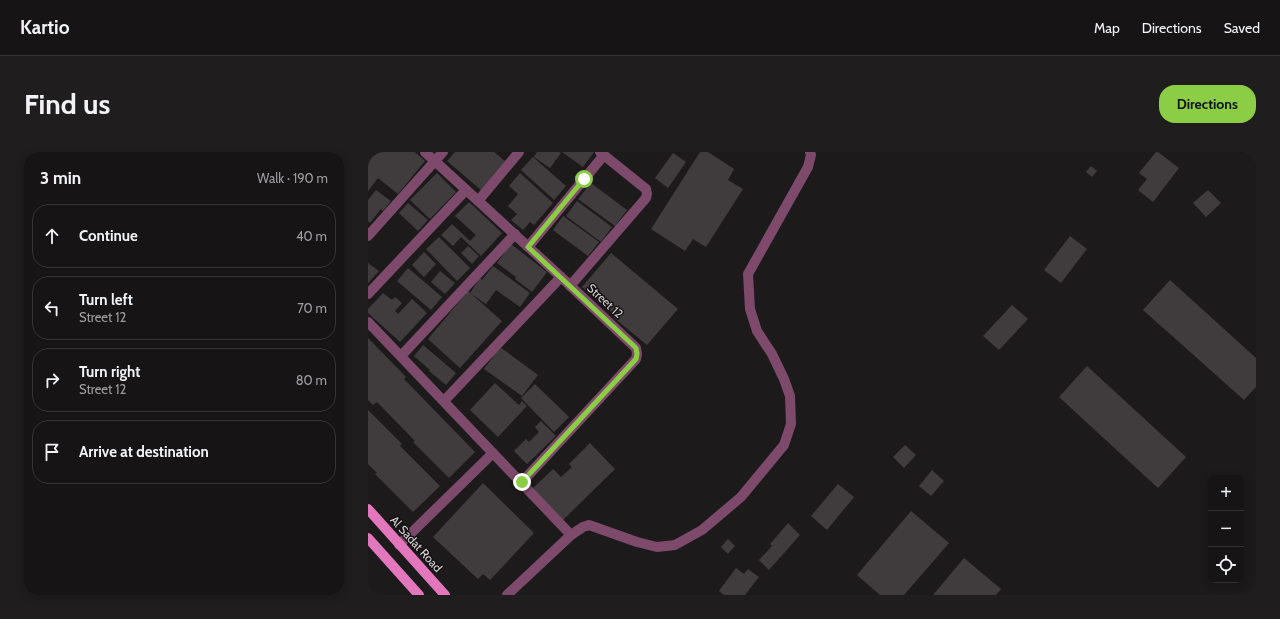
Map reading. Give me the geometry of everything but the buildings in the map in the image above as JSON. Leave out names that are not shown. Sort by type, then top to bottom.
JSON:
[{"type":"main road","name":"Al Sadat Road","points":[[368,509],[445,595]]},
{"type":"main road","points":[[368,538],[420,595]]},
{"type":"street","name":"Street 12","points":[[425,152],[636,348],[636,359],[522,482]]},
{"type":"street","points":[[368,236],[444,152]]},
{"type":"street","points":[[478,201],[519,152]]},
{"type":"street","points":[[507,595],[571,535],[589,525],[637,542],[657,547],[675,545],[702,530],[741,497],[784,445],[791,424],[790,396],[772,354],[757,331],[750,309],[748,274],[808,167],[811,155],[810,152]]},
{"type":"street","points":[[528,247],[602,153],[646,189],[646,198],[570,286]]},
{"type":"street","points":[[368,294],[466,190]]},
{"type":"street","points":[[401,356],[515,234]]},
{"type":"street","points":[[444,401],[561,277]]},
{"type":"street","points":[[368,322],[571,535]]},
{"type":"street","points":[[399,545],[493,453]]},
{"type":"route","points":[[522,482],[636,359],[636,348],[528,247],[584,179]]}]
